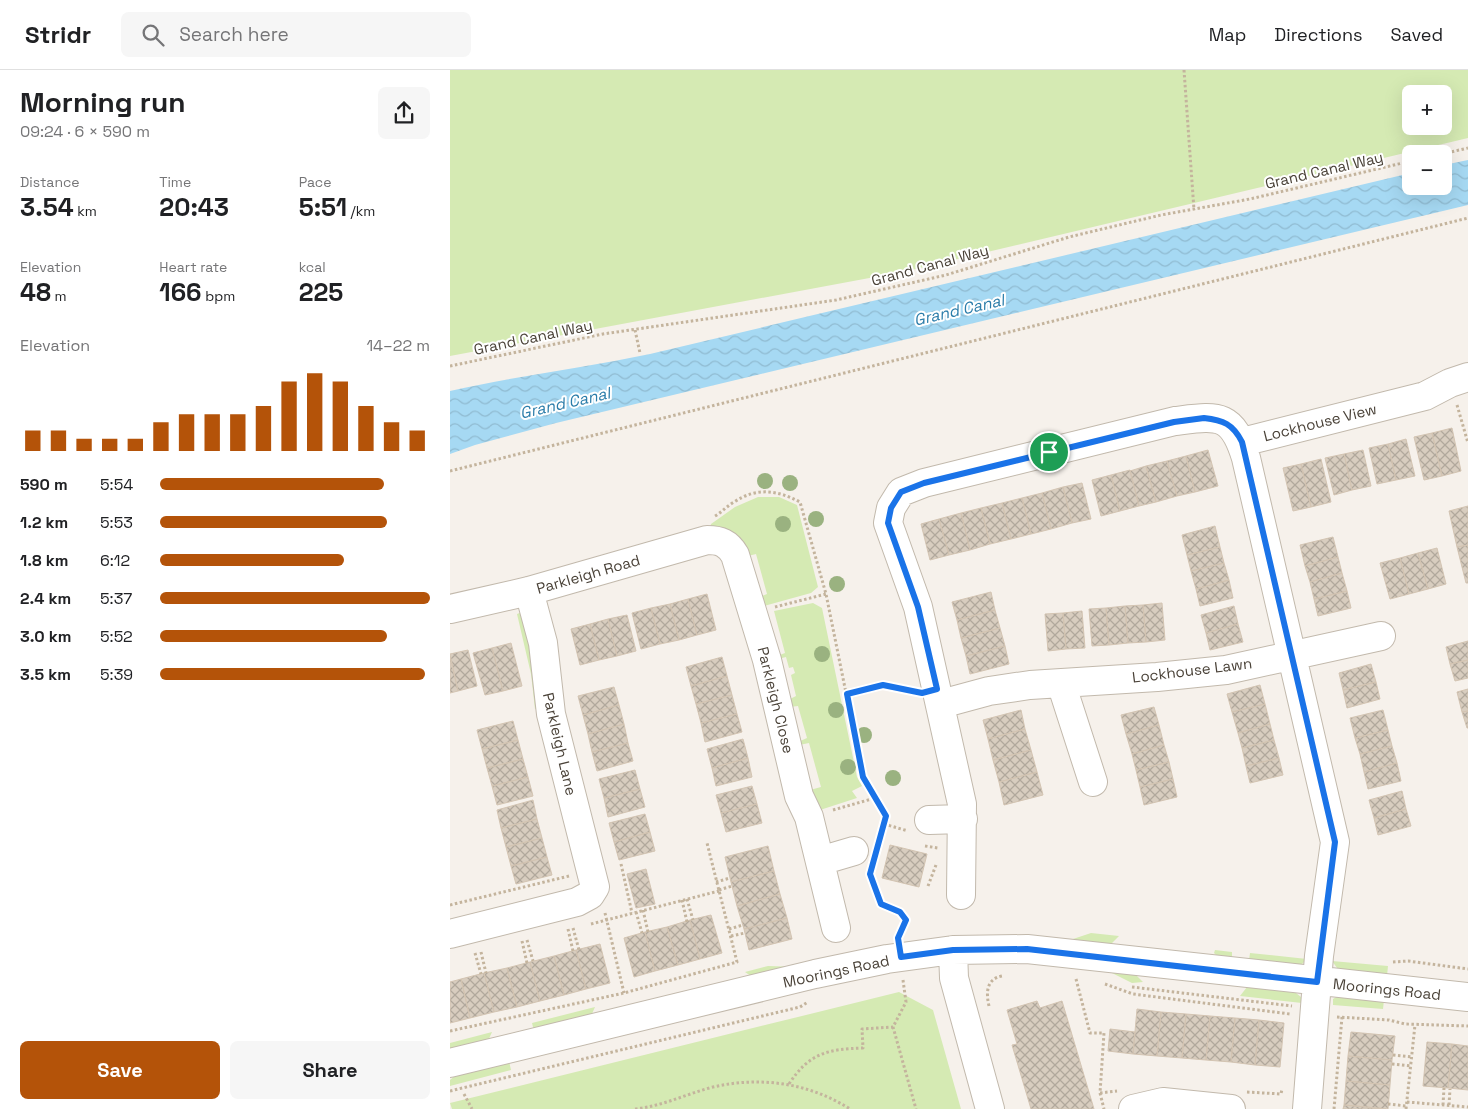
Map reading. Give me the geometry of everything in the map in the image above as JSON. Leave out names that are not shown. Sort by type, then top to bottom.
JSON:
[{"type":"street","name":"Lockhouse View","points":[[1242,442],[1425,396],[1459,380]]},
{"type":"street","points":[[961,895],[962,804],[918,607],[888,523],[891,508],[901,492],[924,483],[1174,422],[1204,418],[1221,420],[1232,426],[1242,442],[1335,842],[1317,982],[1307,1109]]},
{"type":"street","name":"Parkleigh Road","points":[[450,609],[529,591],[706,540],[724,543]]},
{"type":"street","name":"Parkleigh Close","points":[[724,543],[735,555],[767,660],[799,796],[809,817],[836,928]]},
{"type":"street","name":"Parkleigh Lane","points":[[529,591],[543,643],[551,714],[594,887],[590,895]]},
{"type":"street","name":"Lockhouse Lawn","points":[[939,696],[1061,683],[1157,678],[1226,670],[1381,636]]},
{"type":"street","points":[[1061,683],[1094,782]]},
{"type":"street","points":[[921,833],[963,819]]},
{"type":"street","points":[[820,861],[868,855]]},
{"type":"street","points":[[450,934],[577,902],[590,895]]},
{"type":"street","name":"Moorings Road","points":[[450,1063],[815,974],[901,957],[953,950],[1027,949],[1468,997]]},
{"type":"street","points":[[953,950],[954,978],[990,1109]]},
{"type":"street","points":[[1126,1100],[1163,1102],[1195,1107],[1236,1100]]},
{"type":"path","points":[[1184,70],[1194,210]]},
{"type":"path","points":[[1452,152],[1468,148]]},
{"type":"path","name":"Grand Canal Way","points":[[450,366],[603,334],[836,300],[946,274],[1069,237],[1161,215],[1250,199],[1402,163]]},
{"type":"path","points":[[450,471],[1468,218]]},
{"type":"path","points":[[635,330],[640,353]]},
{"type":"path","points":[[1459,380],[1468,443]]},
{"type":"path","points":[[800,502],[826,594],[863,777],[886,816],[884,824],[868,855],[870,874],[881,904],[900,912],[906,920],[898,938],[906,1002],[893,1027],[916,1109]]},
{"type":"path","points":[[766,609],[826,594]]},
{"type":"path","points":[[847,694],[883,685],[939,696]]},
{"type":"path","points":[[832,811],[875,798]]},
{"type":"path","points":[[884,824],[921,833],[932,848],[938,847],[940,852]]},
{"type":"path","points":[[450,1031],[624,993],[737,962],[707,843]]},
{"type":"path","points":[[928,886],[937,860]]},
{"type":"path","points":[[621,864],[634,913],[642,933]]},
{"type":"path","points":[[450,905],[572,875]]},
{"type":"path","points":[[716,882],[730,878]]},
{"type":"path","points":[[606,920],[732,886]]},
{"type":"path","points":[[590,895],[602,903],[624,993]]},
{"type":"path","points":[[687,899],[693,920]]},
{"type":"path","points":[[682,900],[687,922]]},
{"type":"path","points":[[642,910],[648,932]]},
{"type":"path","points":[[729,930],[743,925]]},
{"type":"path","points":[[573,928],[578,950]]},
{"type":"path","points":[[568,930],[573,951]]},
{"type":"path","points":[[731,936],[744,933]]},
{"type":"path","points":[[527,940],[533,961]]},
{"type":"path","points":[[522,941],[527,962]]},
{"type":"path","points":[[481,951],[486,973]]},
{"type":"path","points":[[475,952],[481,974]]},
{"type":"path","points":[[1387,963],[1408,961],[1468,968]]},
{"type":"path","points":[[991,1012],[987,994],[989,984],[995,977],[1010,974]]},
{"type":"path","points":[[1067,978],[1083,979]]},
{"type":"path","points":[[1076,978],[1090,1033],[1104,1033],[1100,1093],[1104,1109]]},
{"type":"path","points":[[1096,980],[1133,994],[1290,1013],[1289,1022]]},
{"type":"path","points":[[1125,984],[1145,990],[1301,1007]]},
{"type":"path","points":[[450,1091],[800,1007],[816,998]]},
{"type":"path","points":[[1330,1016],[1389,1020],[1415,1025],[1468,1026]]},
{"type":"path","points":[[1334,1109],[1342,1017]]},
{"type":"path","points":[[1406,1106],[1415,1025]]},
{"type":"path","points":[[789,1084],[802,1066],[820,1054],[838,1049],[863,1048],[862,1029],[893,1027]]},
{"type":"path","points":[[1393,1056],[1412,1057]]},
{"type":"path","points":[[1392,1064],[1411,1066]]},
{"type":"path","points":[[635,1109],[649,1108],[712,1087],[755,1082],[789,1084],[837,1101],[850,1109]]},
{"type":"path","points":[[1236,1100],[1281,1094],[1282,1085]]},
{"type":"path","points":[[1443,1105],[1444,1088]]},
{"type":"path","points":[[1449,1105],[1450,1088]]},
{"type":"path","points":[[1100,1093],[1126,1100]]},
{"type":"path","points":[[464,1094],[472,1109]]},
{"type":"path","points":[[1388,1104],[1468,1107]]},
{"type":"green space","points":[[450,70],[1468,70],[1468,138],[1438,145],[1402,145],[1402,154],[907,271],[450,356]]},
{"type":"green space","points":[[758,497],[779,497],[797,505],[818,587],[811,593],[764,606],[759,597],[767,594],[756,554],[748,556],[710,528],[711,524],[735,507]]},
{"type":"green space","points":[[813,603],[822,608],[857,777],[862,786],[852,791],[857,798],[820,810],[810,790],[821,787],[809,743],[799,745],[798,742],[807,738],[798,706],[790,707],[788,700],[796,696],[791,675],[795,673],[793,667],[789,668],[786,657],[778,659],[777,656],[785,653],[774,611]]},
{"type":"green space","points":[[525,611],[540,707],[535,709],[531,674],[517,614]]},
{"type":"green space","points":[[1091,933],[1119,936],[1110,945],[1073,942],[1073,939]]},
{"type":"green space","points":[[1215,950],[1232,952],[1232,957],[1249,960],[1250,953],[1307,959],[1301,965],[1221,960],[1214,953]]},
{"type":"green space","points":[[1332,961],[1388,966],[1387,976],[1340,972]]},
{"type":"green space","points":[[768,966],[800,967],[754,978],[745,972]]},
{"type":"green space","points":[[1112,971],[1134,973],[1143,982],[1132,983],[1112,973]]},
{"type":"green space","points":[[1247,987],[1296,993],[1301,997],[1302,1003],[1240,996]]},
{"type":"green space","points":[[899,992],[933,1010],[961,1109],[452,1109],[450,1103]]},
{"type":"green space","points":[[1338,996],[1384,1000],[1383,1009],[1333,1005],[1333,999]]},
{"type":"green space","points":[[595,1007],[591,1016],[534,1031],[532,1023]]},
{"type":"green space","points":[[492,1032],[488,1041],[450,1051],[450,1043]]},
{"type":"green space","points":[[509,1061],[511,1070],[450,1086],[450,1080],[456,1075]]},
{"type":"water","name":"Grand Canal","points":[[1468,160],[1468,205],[556,423],[475,445],[450,454],[450,391],[650,354],[1402,175],[1402,195],[1452,195],[1452,163]]},
{"type":"building","points":[[1452,428],[1461,471],[1442,476],[1432,433]]},
{"type":"building","points":[[1432,433],[1442,476],[1424,480],[1414,437]]},
{"type":"building","points":[[1406,439],[1415,476],[1396,480],[1388,444]]},
{"type":"building","points":[[1388,444],[1396,480],[1377,484],[1369,448]]},
{"type":"building","points":[[1208,450],[1218,486],[1195,492],[1186,456]]},
{"type":"building","points":[[1363,450],[1371,486],[1352,490],[1344,454]]},
{"type":"building","points":[[1344,454],[1352,490],[1334,495],[1325,458]]},
{"type":"building","points":[[1186,456],[1195,492],[1177,496],[1167,461]]},
{"type":"building","points":[[1321,459],[1331,502],[1311,507],[1301,464]]},
{"type":"building","points":[[1167,461],[1177,496],[1156,502],[1146,466]]},
{"type":"building","points":[[1301,464],[1311,507],[1293,511],[1283,468]]},
{"type":"building","points":[[1146,466],[1156,502],[1139,506],[1130,471]]},
{"type":"building","points":[[1130,470],[1139,506],[1120,511],[1111,475]]},
{"type":"building","points":[[1111,475],[1120,511],[1101,516],[1092,480]]},
{"type":"building","points":[[1082,483],[1091,519],[1072,523],[1063,487]]},
{"type":"building","points":[[1063,487],[1072,523],[1051,529],[1042,493]]},
{"type":"building","points":[[1042,493],[1051,529],[1031,534],[1022,498]]},
{"type":"building","points":[[1022,498],[1031,534],[1011,539],[1002,503]]},
{"type":"building","points":[[1002,503],[1011,539],[990,544],[981,508]]},
{"type":"building","points":[[1468,506],[1468,545],[1457,547],[1449,511]]},
{"type":"building","points":[[981,508],[990,544],[970,550],[961,513]]},
{"type":"building","points":[[961,513],[970,550],[949,555],[939,519]]},
{"type":"building","points":[[939,519],[949,555],[930,560],[921,524]]},
{"type":"building","points":[[1215,526],[1220,547],[1187,555],[1182,535]]},
{"type":"building","points":[[1333,537],[1338,557],[1305,566],[1300,545]]},
{"type":"building","points":[[1468,545],[1468,583],[1466,583],[1457,547]]},
{"type":"building","points":[[1220,547],[1224,563],[1191,571],[1187,555]]},
{"type":"building","points":[[1437,548],[1446,584],[1428,589],[1418,553]]},
{"type":"building","points":[[1418,553],[1428,589],[1409,594],[1400,558]]},
{"type":"building","points":[[1338,557],[1342,573],[1310,582],[1305,566]]},
{"type":"building","points":[[1400,558],[1409,594],[1390,599],[1380,563]]},
{"type":"building","points":[[1224,563],[1229,580],[1196,589],[1191,571]]},
{"type":"building","points":[[1342,573],[1347,591],[1314,599],[1310,582]]},
{"type":"building","points":[[1229,580],[1233,598],[1200,606],[1196,589]]},
{"type":"building","points":[[1347,591],[1351,608],[1318,616],[1314,599]]},
{"type":"building","points":[[991,592],[995,610],[957,620],[952,602]]},
{"type":"building","points":[[707,594],[716,630],[697,635],[688,599]]},
{"type":"building","points":[[688,599],[697,635],[679,640],[670,604]]},
{"type":"building","points":[[1162,603],[1165,640],[1146,642],[1143,605]]},
{"type":"building","points":[[670,604],[679,640],[660,644],[651,608]]},
{"type":"building","points":[[1143,605],[1146,642],[1128,643],[1125,606]]},
{"type":"building","points":[[1125,606],[1128,643],[1109,645],[1106,608]]},
{"type":"building","points":[[1234,606],[1238,624],[1206,633],[1201,615]]},
{"type":"building","points":[[651,608],[660,644],[641,649],[632,613]]},
{"type":"building","points":[[1106,608],[1109,645],[1092,646],[1089,609]]},
{"type":"building","points":[[995,610],[1000,628],[961,638],[957,620]]},
{"type":"building","points":[[1082,611],[1085,648],[1066,649],[1063,613]]},
{"type":"building","points":[[1063,613],[1066,649],[1048,651],[1045,614]]},
{"type":"building","points":[[627,615],[636,651],[617,656],[608,619]]},
{"type":"building","points":[[608,619],[617,656],[599,660],[590,624]]},
{"type":"building","points":[[590,624],[599,660],[580,665],[571,629]]},
{"type":"building","points":[[1238,624],[1243,642],[1210,650],[1206,633]]},
{"type":"building","points":[[1000,628],[1005,646],[966,656],[961,638]]},
{"type":"building","points":[[1468,641],[1468,660],[1450,664],[1446,647]]},
{"type":"building","points":[[511,643],[522,686],[503,691],[492,648]]},
{"type":"building","points":[[1005,646],[1009,664],[970,674],[966,656]]},
{"type":"building","points":[[492,648],[503,691],[485,695],[473,653]]},
{"type":"building","points":[[468,650],[477,686],[458,691],[450,654]]},
{"type":"building","points":[[450,657],[458,691],[450,693]]},
{"type":"building","points":[[722,657],[727,676],[691,686],[686,667]]},
{"type":"building","points":[[1468,660],[1468,678],[1455,681],[1450,664]]},
{"type":"building","points":[[1371,664],[1376,682],[1343,690],[1339,673]]},
{"type":"building","points":[[727,676],[732,695],[696,704],[691,686]]},
{"type":"building","points":[[1376,682],[1380,699],[1347,708],[1343,690]]},
{"type":"building","points":[[1260,685],[1265,704],[1232,712],[1227,694]]},
{"type":"building","points":[[614,687],[619,705],[583,715],[578,696]]},
{"type":"building","points":[[1468,689],[1468,711],[1462,712],[1457,692]]},
{"type":"building","points":[[732,695],[737,714],[701,723],[696,704]]},
{"type":"building","points":[[1265,704],[1270,724],[1238,733],[1232,712]]},
{"type":"building","points":[[619,705],[624,724],[588,734],[583,715]]},
{"type":"building","points":[[1154,707],[1159,725],[1126,734],[1121,715]]},
{"type":"building","points":[[1021,710],[1025,729],[988,739],[983,720]]},
{"type":"building","points":[[1383,710],[1388,730],[1355,738],[1350,718]]},
{"type":"building","points":[[1468,711],[1468,728],[1467,728],[1462,712]]},
{"type":"building","points":[[737,714],[742,732],[705,742],[701,723]]},
{"type":"building","points":[[513,721],[518,740],[482,749],[477,730]]},
{"type":"building","points":[[624,724],[628,743],[592,752],[588,734]]},
{"type":"building","points":[[1270,724],[1274,740],[1242,748],[1238,733]]},
{"type":"building","points":[[1159,725],[1164,745],[1132,754],[1126,734]]},
{"type":"building","points":[[1025,729],[1031,750],[993,760],[988,739]]},
{"type":"building","points":[[1388,730],[1392,746],[1360,754],[1355,738]]},
{"type":"building","points":[[743,739],[748,758],[712,768],[707,749]]},
{"type":"building","points":[[518,740],[523,759],[487,768],[482,749]]},
{"type":"building","points":[[1274,740],[1279,758],[1246,766],[1242,748]]},
{"type":"building","points":[[628,743],[633,761],[597,771],[592,752]]},
{"type":"building","points":[[1164,745],[1169,762],[1136,770],[1132,754]]},
{"type":"building","points":[[1392,746],[1397,763],[1364,772],[1360,754]]},
{"type":"building","points":[[1031,750],[1037,772],[999,782],[993,760]]},
{"type":"building","points":[[748,758],[752,777],[716,786],[712,768]]},
{"type":"building","points":[[1279,758],[1283,775],[1250,783],[1246,766]]},
{"type":"building","points":[[523,759],[528,777],[492,786],[487,768]]},
{"type":"building","points":[[1169,762],[1173,779],[1140,787],[1136,770]]},
{"type":"building","points":[[1397,763],[1401,781],[1368,789],[1364,772]]},
{"type":"building","points":[[635,770],[640,789],[604,798],[599,779]]},
{"type":"building","points":[[1037,772],[1043,795],[1004,805],[999,782]]},
{"type":"building","points":[[528,777],[533,796],[497,805],[492,786]]},
{"type":"building","points":[[1173,779],[1177,797],[1144,805],[1140,787]]},
{"type":"building","points":[[752,786],[757,804],[721,813],[716,795]]},
{"type":"building","points":[[640,789],[645,807],[608,817],[604,798]]},
{"type":"building","points":[[1402,791],[1406,809],[1374,818],[1369,800]]},
{"type":"building","points":[[533,800],[537,819],[501,828],[497,810]]},
{"type":"building","points":[[757,804],[762,823],[726,832],[721,813]]},
{"type":"building","points":[[1406,809],[1411,826],[1378,835],[1374,818]]},
{"type":"building","points":[[645,814],[650,832],[614,842],[609,823]]},
{"type":"building","points":[[537,819],[542,838],[506,847],[501,828]]},
{"type":"building","points":[[650,832],[655,851],[619,860],[614,842]]},
{"type":"building","points":[[542,838],[547,857],[511,866],[506,847]]},
{"type":"building","points":[[890,845],[927,854],[919,887],[882,878]]},
{"type":"building","points":[[768,846],[774,871],[731,882],[725,857]]},
{"type":"building","points":[[547,857],[552,875],[516,884],[511,866]]},
{"type":"building","points":[[646,869],[655,904],[636,908],[627,874]]},
{"type":"building","points":[[774,871],[780,894],[737,906],[731,882]]},
{"type":"building","points":[[780,894],[787,918],[744,929],[737,906]]},
{"type":"building","points":[[711,915],[722,953],[700,959],[690,920]]},
{"type":"building","points":[[787,918],[792,939],[749,950],[744,929]]},
{"type":"building","points":[[690,920],[700,959],[678,965],[667,927]]},
{"type":"building","points":[[667,927],[678,965],[655,971],[645,932]]},
{"type":"building","points":[[645,932],[655,971],[634,977],[624,938]]},
{"type":"building","points":[[600,944],[610,983],[586,989],[576,950]]},
{"type":"building","points":[[576,950],[586,989],[564,995],[554,956]]},
{"type":"building","points":[[554,956],[564,995],[540,1001],[530,962]]},
{"type":"building","points":[[530,962],[540,1001],[517,1007],[507,968]]},
{"type":"building","points":[[507,968],[517,1007],[494,1012],[484,973]]},
{"type":"building","points":[[484,973],[494,1012],[470,1018],[461,979]]},
{"type":"building","points":[[461,979],[470,1018],[450,1023],[450,982]]},
{"type":"building","points":[[1037,1001],[1040,1008],[1062,1001],[1094,1109],[1031,1109],[1012,1045],[1017,1044],[1007,1010]]},
{"type":"building","points":[[1137,1009],[1161,1012],[1157,1056],[1133,1054]]},
{"type":"building","points":[[1161,1012],[1186,1014],[1182,1058],[1157,1056]]},
{"type":"building","points":[[1186,1014],[1210,1016],[1206,1060],[1182,1058]]},
{"type":"building","points":[[1210,1016],[1235,1018],[1231,1062],[1206,1060]]},
{"type":"building","points":[[1235,1018],[1259,1020],[1255,1065],[1231,1062]]},
{"type":"building","points":[[1259,1020],[1284,1023],[1280,1067],[1255,1065]]},
{"type":"building","points":[[1110,1029],[1135,1032],[1133,1054],[1108,1051]]},
{"type":"building","points":[[1351,1032],[1395,1036],[1392,1060],[1348,1056]]},
{"type":"building","points":[[1427,1042],[1452,1044],[1448,1088],[1423,1086]]},
{"type":"building","points":[[1452,1044],[1468,1046],[1468,1090],[1448,1088]]},
{"type":"building","points":[[1348,1056],[1392,1060],[1390,1085],[1346,1081]]},
{"type":"building","points":[[1346,1081],[1390,1085],[1388,1109],[1344,1105]]},
{"type":"building","points":[[1344,1105],[1386,1109],[1343,1109]]},
{"type":"route","points":[[1204,418],[1221,420],[1232,426],[1238,434],[1246,458],[1335,842],[1317,982],[1027,949],[953,950],[901,957],[898,938],[906,920],[900,912],[881,904],[870,874],[886,816],[863,777],[847,694],[883,685],[922,693],[937,689],[918,607],[888,523],[891,508],[901,492],[924,483],[1049,452],[1174,422],[1204,418]]}]
